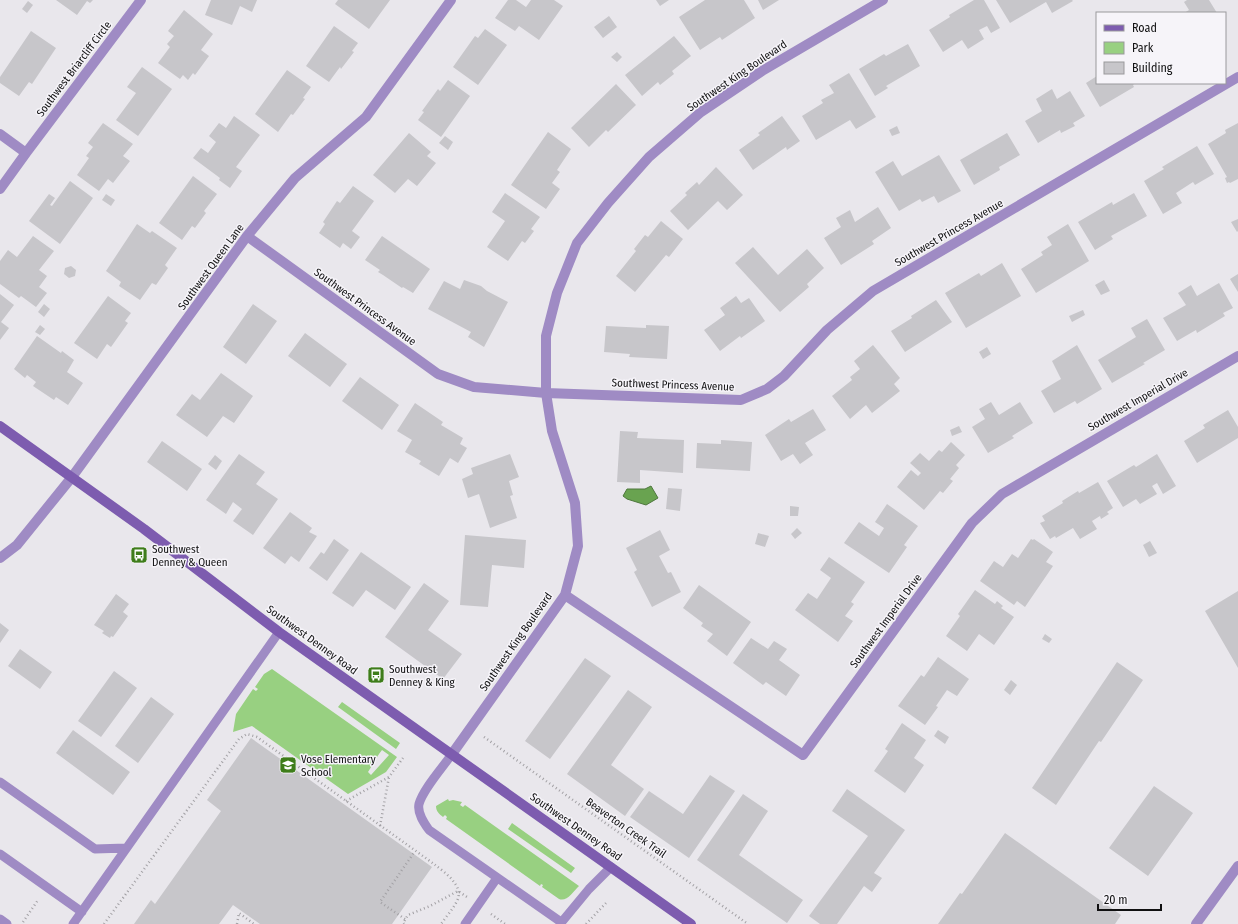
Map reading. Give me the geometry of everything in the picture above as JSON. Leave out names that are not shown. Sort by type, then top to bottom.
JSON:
[{"type":"street","name":"Southwest Briarcliff Circle","points":[[0,189],[141,0]]},
{"type":"street","name":"Southwest Queen Lane","points":[[0,558],[17,545],[72,478],[247,236],[295,178],[366,117],[451,0]]},
{"type":"street","name":"Southwest King Boulevard","points":[[452,754],[564,595],[578,546],[575,503],[552,431],[546,393],[546,336],[557,293],[577,243],[608,203],[649,157],[701,112],[762,71],[883,0]]},
{"type":"street","name":"Southwest Princess Avenue","points":[[1226,83],[1238,76]]},
{"type":"street","name":"Southwest Princess Avenue","points":[[247,236],[438,374],[474,387],[546,393],[741,400],[767,389],[784,376],[827,330],[873,291],[1224,84]]},
{"type":"street","points":[[0,134],[26,153]]},
{"type":"street","name":"Southwest Imperial Drive","points":[[564,595],[803,755],[972,523],[1002,494],[1238,356]]},
{"type":"street","name":"Southwest Denney Road","points":[[0,426],[144,529],[279,632],[691,924]]},
{"type":"street","points":[[1196,924],[1238,866]]},
{"type":"lane","points":[[73,924],[279,632]]},
{"type":"lane","points":[[452,754],[424,792],[419,805],[422,820],[428,830],[561,923],[589,889],[611,867]]},
{"type":"lane","points":[[0,782],[95,849],[126,848]]},
{"type":"lane","points":[[0,854],[82,912]]},
{"type":"lane","points":[[465,924],[497,878]]},
{"type":"lane","points":[[0,919],[7,924]]},
{"type":"path","points":[[104,924],[239,739],[247,734],[257,737],[452,878],[458,891],[458,900],[441,924]]},
{"type":"path","name":"Beaverton Creek Trail","points":[[495,745],[748,924]]},
{"type":"path","points":[[346,801],[389,777],[403,758]]},
{"type":"path","points":[[380,826],[389,777]]},
{"type":"path","points":[[405,919],[380,902],[415,851]]},
{"type":"path","points":[[21,924],[47,887]]},
{"type":"path","points":[[404,924],[403,923],[408,915],[430,906],[458,891]]},
{"type":"path","points":[[586,924],[607,902]]},
{"type":"path","points":[[237,924],[239,913],[254,924]]},
{"type":"green space","points":[[272,669],[397,757],[386,772],[348,794],[252,726],[233,732],[236,714],[253,689],[256,691],[258,689],[255,687],[264,674]],"holes":[[[382,750],[389,755],[371,775],[368,772]]]},
{"type":"green space","points":[[342,702],[400,743],[396,749],[338,707]]},
{"type":"green space","points":[[448,799],[449,801],[453,800],[462,802],[460,805],[463,807],[465,805],[579,886],[567,898],[562,900],[559,899],[542,887],[543,885],[541,884],[540,886],[446,819],[447,817],[445,815],[443,817],[440,815],[436,806]]},
{"type":"green space","points":[[512,823],[575,868],[571,873],[508,829]]},
{"type":"shaded area","points":[[651,486],[658,498],[646,505],[627,499],[623,496],[627,489],[645,489]]},
{"type":"building","points":[[56,0],[93,0],[90,3],[87,1],[77,15]]},
{"type":"building","points":[[211,0],[257,0],[252,12],[240,6],[232,25],[205,15]]},
{"type":"building","points":[[338,0],[390,0],[369,29],[335,4]]},
{"type":"building","points":[[508,0],[516,0],[526,7],[531,0],[554,0],[563,6],[539,40],[519,26],[515,31],[495,18]]},
{"type":"building","points":[[656,0],[669,0],[660,6]]},
{"type":"building","points":[[705,0],[744,0],[755,18],[722,40],[720,37],[700,50],[679,17]]},
{"type":"building","points":[[758,0],[779,0],[763,10]]},
{"type":"building","points":[[974,0],[984,0],[1000,28],[991,33],[987,26],[979,30],[984,39],[968,49],[962,40],[943,52],[929,30],[950,17],[949,15]]},
{"type":"building","points":[[996,0],[1073,1],[1052,13],[1046,2],[1010,23]]},
{"type":"building","points":[[1187,0],[1209,0],[1216,12],[1186,12],[1189,10],[1184,2]]},
{"type":"building","points":[[28,1],[33,5],[27,13],[22,9]]},
{"type":"building","points":[[184,10],[213,34],[201,50],[209,56],[195,75],[193,73],[188,80],[183,75],[180,79],[158,63],[170,47],[167,44],[174,36],[168,31]]},
{"type":"building","points":[[609,16],[617,27],[603,38],[594,27]]},
{"type":"building","points":[[334,26],[358,43],[352,51],[354,52],[329,82],[306,66]]},
{"type":"building","points":[[485,29],[507,45],[478,85],[453,67],[475,36],[478,38]]},
{"type":"building","points":[[31,31],[56,48],[32,84],[29,82],[19,96],[0,83],[0,77]]},
{"type":"building","points":[[674,36],[691,56],[672,71],[674,74],[660,85],[658,82],[642,96],[625,75]]},
{"type":"building","points":[[908,44],[920,66],[886,86],[888,88],[875,96],[859,69],[884,54],[886,56]]},
{"type":"building","points":[[617,52],[622,57],[617,62],[611,57]]},
{"type":"building","points":[[142,67],[172,89],[138,136],[116,120],[136,93],[127,87]]},
{"type":"building","points":[[287,70],[311,87],[303,98],[305,99],[293,115],[291,114],[278,132],[255,114]]},
{"type":"building","points":[[849,73],[876,117],[856,129],[850,120],[816,140],[802,116],[823,103],[821,100],[834,93],[829,85]]},
{"type":"building","points":[[1096,77],[1096,84],[1134,84],[1134,87],[1100,107],[1086,83]]},
{"type":"building","points":[[448,80],[470,96],[441,137],[418,120],[424,112],[422,111],[438,89],[440,91]]},
{"type":"building","points":[[616,84],[636,105],[608,132],[606,130],[589,147],[571,128]]},
{"type":"building","points":[[1052,89],[1057,99],[1070,91],[1085,116],[1073,123],[1075,126],[1061,133],[1060,130],[1038,143],[1025,121],[1042,111],[1036,99]]},
{"type":"building","points":[[234,116],[260,135],[236,167],[242,171],[230,188],[219,180],[220,178],[193,158],[201,148],[208,153],[216,142],[209,136],[219,123],[226,128]]},
{"type":"building","points":[[782,116],[800,141],[787,150],[786,147],[753,170],[739,150],[760,135],[758,133]]},
{"type":"building","points":[[103,123],[133,144],[123,156],[130,161],[113,183],[108,179],[99,191],[77,175],[89,158],[86,156],[93,147],[88,143]]},
{"type":"building","points":[[1238,123],[1238,179],[1227,183],[1225,178],[1227,177],[1208,144],[1226,133],[1225,130]]},
{"type":"building","points":[[897,126],[900,133],[892,136],[889,130]]},
{"type":"building","points":[[548,132],[571,149],[557,170],[560,172],[552,183],[560,189],[546,209],[511,185]]},
{"type":"building","points":[[409,133],[431,152],[427,156],[436,163],[417,186],[408,179],[395,193],[373,175]]},
{"type":"building","points":[[1007,133],[1020,155],[999,167],[1000,170],[974,185],[960,160]]},
{"type":"building","points":[[445,136],[453,142],[448,150],[439,143]]},
{"type":"building","points":[[1197,146],[1214,174],[1195,185],[1193,182],[1176,193],[1182,203],[1163,214],[1144,181],[1164,169],[1162,167]]},
{"type":"building","points":[[939,155],[961,191],[938,203],[934,196],[922,202],[920,199],[899,211],[875,172],[893,161],[902,176]]},
{"type":"building","points":[[716,167],[743,195],[727,210],[718,201],[688,230],[670,211],[687,195],[685,193],[697,182],[699,185]]},
{"type":"building","points":[[193,176],[217,194],[204,211],[206,213],[195,228],[192,226],[182,240],[159,223]]},
{"type":"building","points":[[70,181],[93,198],[60,244],[29,221],[49,194],[55,198],[50,205],[52,206]]},
{"type":"building","points":[[353,186],[374,201],[352,231],[360,237],[351,249],[343,243],[340,248],[319,233],[325,224],[323,222],[337,201],[340,203]]},
{"type":"building","points":[[505,193],[540,217],[531,229],[534,231],[525,243],[522,241],[508,261],[487,247],[505,221],[492,212]]},
{"type":"building","points":[[1134,193],[1147,216],[1111,236],[1113,239],[1095,250],[1078,222],[1112,202],[1113,205]]},
{"type":"building","points":[[106,194],[115,200],[111,206],[102,200]]},
{"type":"building","points":[[878,207],[891,228],[872,241],[874,244],[841,265],[824,238],[841,227],[836,218],[850,210],[855,222]]},
{"type":"building","points":[[1238,219],[1238,231],[1237,232],[1231,222]]},
{"type":"building","points":[[661,221],[683,239],[669,257],[666,255],[635,292],[616,276],[636,251],[634,249],[645,235],[648,237]]},
{"type":"building","points":[[137,224],[150,233],[152,231],[177,248],[165,265],[168,268],[156,285],[152,283],[140,300],[119,286],[121,282],[106,271]]},
{"type":"building","points":[[1068,224],[1089,261],[1036,293],[1021,269],[1043,255],[1041,252],[1052,245],[1047,237]]},
{"type":"building","points":[[33,236],[54,251],[39,270],[47,276],[39,287],[47,293],[36,307],[21,296],[19,298],[0,284],[0,261],[8,250],[17,257]]},
{"type":"building","points":[[382,236],[430,269],[413,293],[403,287],[402,288],[378,272],[380,270],[365,260]]},
{"type":"building","points":[[753,247],[778,275],[807,249],[824,268],[807,284],[809,287],[780,312],[735,263]]},
{"type":"building","points":[[1002,263],[1021,296],[966,328],[945,293],[979,273],[981,276]]},
{"type":"building","points":[[71,266],[76,270],[75,276],[69,278],[64,274],[65,268]]},
{"type":"building","points":[[1238,274],[1238,292],[1230,279]]},
{"type":"building","points":[[464,280],[481,286],[487,291],[508,302],[484,347],[468,337],[471,332],[428,309],[444,281],[460,289]]},
{"type":"building","points":[[1104,280],[1110,291],[1101,295],[1095,285]]},
{"type":"building","points":[[1219,283],[1233,308],[1223,313],[1225,316],[1197,333],[1196,330],[1177,341],[1163,318],[1186,305],[1178,293],[1191,285],[1197,296]]},
{"type":"building","points":[[0,294],[14,305],[1,322],[9,328],[0,340]]},
{"type":"building","points":[[108,296],[131,313],[125,321],[128,323],[111,347],[107,344],[97,359],[74,343]]},
{"type":"building","points":[[736,296],[741,303],[749,298],[765,321],[741,338],[740,336],[720,351],[704,330],[725,315],[720,308]]},
{"type":"building","points":[[936,300],[952,322],[905,352],[891,331],[912,318],[911,316]]},
{"type":"building","points":[[44,304],[50,309],[44,317],[38,312]]},
{"type":"building","points":[[253,304],[277,321],[246,364],[223,347]]},
{"type":"building","points":[[1083,310],[1085,315],[1072,322],[1069,316]]},
{"type":"building","points":[[1147,319],[1165,350],[1143,363],[1145,364],[1112,383],[1098,360],[1136,337],[1131,328]]},
{"type":"building","points":[[40,325],[45,329],[40,335],[35,332]]},
{"type":"building","points":[[646,325],[669,326],[667,359],[629,357],[630,354],[604,352],[606,326],[646,328]]},
{"type":"building","points":[[305,333],[347,364],[330,387],[288,356]]},
{"type":"building","points":[[37,336],[61,353],[62,351],[74,360],[67,372],[83,383],[68,405],[56,397],[54,400],[33,386],[36,382],[27,375],[25,378],[14,369]]},
{"type":"building","points":[[873,345],[900,378],[894,384],[900,391],[872,413],[866,405],[850,419],[832,396],[852,380],[850,377],[860,369],[854,361]]},
{"type":"building","points":[[1077,345],[1102,389],[1077,404],[1075,401],[1054,413],[1041,391],[1061,379],[1052,361]]},
{"type":"building","points":[[987,347],[991,354],[983,359],[979,352]]},
{"type":"building","points":[[221,373],[253,396],[234,423],[223,416],[207,437],[176,415],[192,394],[200,400]]},
{"type":"building","points":[[360,377],[399,405],[382,430],[342,401]]},
{"type":"building","points":[[991,402],[999,415],[1020,402],[1033,423],[1012,436],[1014,438],[988,453],[972,427],[985,419],[979,409]]},
{"type":"building","points":[[415,403],[443,422],[441,425],[463,438],[460,444],[467,448],[458,463],[450,458],[439,476],[419,464],[421,461],[405,452],[412,440],[397,431]]},
{"type":"building","points":[[813,409],[826,430],[805,443],[813,455],[800,464],[793,454],[781,461],[765,435],[789,419],[791,422]]},
{"type":"building","points":[[1228,410],[1238,427],[1238,438],[1197,463],[1184,441],[1205,428],[1203,425]]},
{"type":"building","points":[[959,426],[962,432],[952,436],[950,430]]},
{"type":"building","points":[[620,431],[638,432],[637,438],[684,440],[683,473],[640,470],[640,483],[617,482]]},
{"type":"building","points":[[721,440],[752,442],[750,471],[696,468],[697,443],[721,444]]},
{"type":"building","points":[[162,441],[202,469],[187,491],[147,462]]},
{"type":"building","points":[[951,442],[965,455],[956,465],[959,468],[950,479],[953,481],[943,493],[940,491],[924,510],[897,487],[911,470],[918,476],[921,473],[910,463],[920,453],[929,461],[939,450],[942,452]]},
{"type":"building","points":[[239,454],[265,472],[256,484],[278,499],[253,535],[233,521],[242,509],[233,502],[226,514],[206,500]]},
{"type":"building","points":[[510,454],[519,477],[509,481],[513,495],[510,496],[517,518],[490,528],[479,494],[468,498],[462,479],[473,474],[471,468]]},
{"type":"building","points":[[1157,454],[1176,486],[1163,494],[1157,483],[1152,486],[1157,494],[1140,504],[1136,499],[1123,507],[1107,481],[1134,465],[1136,467]]},
{"type":"building","points":[[215,455],[222,461],[216,470],[208,464]]},
{"type":"building","points":[[1098,482],[1113,508],[1107,512],[1109,514],[1101,519],[1100,516],[1092,521],[1097,529],[1080,539],[1073,528],[1056,538],[1055,536],[1050,539],[1040,523],[1045,521],[1042,516],[1063,503],[1062,501],[1078,491],[1079,493]]},
{"type":"building","points":[[668,488],[682,489],[680,511],[666,509]]},
{"type":"building","points":[[887,504],[918,526],[904,545],[907,547],[889,573],[844,543],[859,522],[879,536],[884,528],[875,522]]},
{"type":"building","points":[[790,506],[799,507],[798,516],[790,516]]},
{"type":"building","points":[[290,512],[312,528],[309,532],[317,536],[299,562],[291,556],[285,564],[263,548]]},
{"type":"building","points":[[797,528],[802,533],[795,539],[791,534]]},
{"type":"building","points":[[660,530],[670,550],[659,556],[668,573],[671,572],[681,592],[652,607],[634,572],[637,570],[626,548]]},
{"type":"building","points":[[758,533],[769,536],[765,547],[755,544]]},
{"type":"building","points":[[465,535],[526,540],[524,568],[492,565],[488,607],[460,605]]},
{"type":"building","points":[[334,539],[349,550],[327,581],[309,568],[321,552],[324,554]]},
{"type":"building","points":[[1031,539],[1034,539],[1053,552],[1046,562],[1053,566],[1025,607],[1017,601],[1014,605],[980,581],[994,561],[1003,567],[1012,554],[1018,558]]},
{"type":"building","points":[[1150,541],[1157,553],[1149,557],[1143,545]]},
{"type":"building","points":[[361,552],[411,587],[395,610],[366,590],[353,607],[332,593]]},
{"type":"building","points":[[829,557],[865,582],[851,602],[854,604],[845,616],[853,621],[838,642],[795,610],[808,593],[817,599],[831,578],[820,570]]},
{"type":"building","points":[[424,583],[449,601],[428,630],[462,654],[443,679],[385,637]]},
{"type":"building","points":[[699,585],[751,622],[727,656],[707,641],[713,634],[701,626],[703,623],[683,608]]},
{"type":"building","points":[[975,590],[995,604],[997,601],[1003,606],[1001,608],[1014,617],[994,645],[979,634],[967,651],[946,636],[960,616],[958,614]]},
{"type":"building","points":[[1238,591],[1238,668],[1205,611]]},
{"type":"building","points":[[116,594],[129,604],[123,612],[128,616],[113,637],[111,636],[110,638],[102,633],[104,631],[94,625]]},
{"type":"building","points":[[0,623],[9,630],[0,643]]},
{"type":"building","points":[[1045,634],[1052,639],[1049,643],[1042,639]]},
{"type":"building","points":[[751,638],[768,649],[774,641],[787,649],[779,660],[800,675],[786,696],[766,682],[763,685],[733,663]]},
{"type":"building","points":[[20,649],[52,672],[40,689],[8,666]]},
{"type":"building","points":[[938,657],[969,679],[957,696],[947,690],[936,706],[938,707],[925,725],[898,706],[921,675],[924,677]]},
{"type":"building","points":[[585,658],[611,676],[550,759],[525,741]]},
{"type":"building","points":[[1117,662],[1143,680],[1101,742],[1099,741],[1056,805],[1032,788]]},
{"type":"building","points":[[114,671],[137,688],[101,737],[78,721]]},
{"type":"building","points":[[1011,680],[1017,685],[1010,695],[1004,690]]},
{"type":"building","points":[[628,690],[652,707],[611,765],[644,789],[625,816],[567,774]]},
{"type":"building","points":[[151,697],[174,714],[138,763],[115,746]]},
{"type":"building","points":[[902,723],[926,740],[914,758],[924,765],[905,793],[874,771],[888,751],[885,749]]},
{"type":"building","points":[[73,730],[130,772],[113,795],[56,753]]},
{"type":"building","points":[[938,730],[949,737],[945,744],[934,736]]},
{"type":"building","name":"Vose Elementary School","points":[[251,738],[432,867],[392,924],[260,924],[233,905],[219,924],[134,924],[151,900],[155,904],[221,811],[207,800]]},
{"type":"building","points":[[710,775],[735,791],[689,858],[630,817],[649,791],[683,814]]},
{"type":"building","points":[[1154,786],[1193,813],[1148,876],[1109,848]]},
{"type":"building","points":[[847,789],[905,830],[874,873],[882,878],[872,892],[864,886],[837,924],[820,924],[809,916],[868,836],[832,811]]},
{"type":"building","points":[[743,794],[768,811],[739,855],[803,900],[787,923],[697,860]]},
{"type":"building","points":[[1005,833],[1121,915],[1115,924],[938,924],[960,893],[962,894]]},
{"type":"place","name":"Southwest Denney & Queen","points":[[139,555]]},
{"type":"place","name":"Southwest Denney & King","points":[[376,675]]},
{"type":"place","name":"Vose Elementary School","points":[[288,765]]}]
